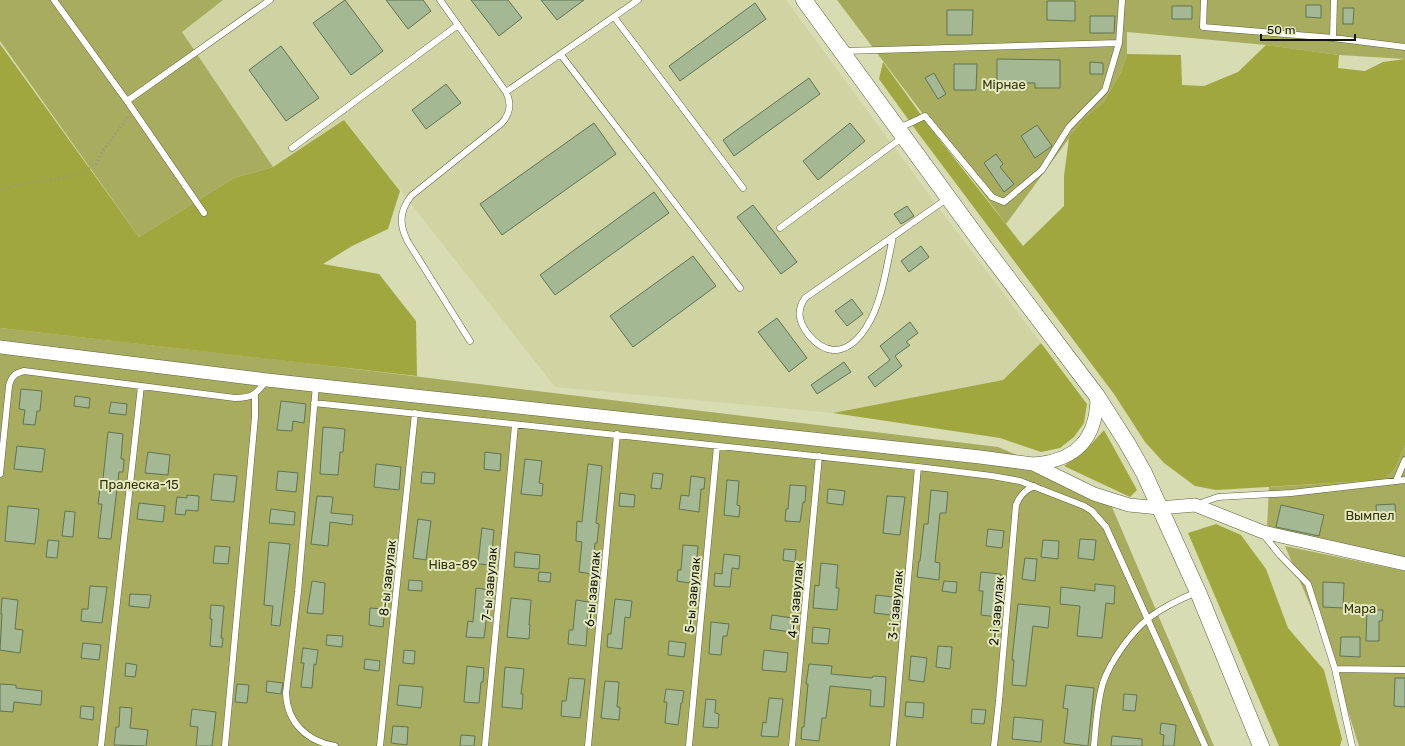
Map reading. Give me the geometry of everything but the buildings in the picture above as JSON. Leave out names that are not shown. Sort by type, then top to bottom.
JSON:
[{"type":"street","points":[[804,0],[948,198],[1097,396],[1127,443],[1144,473],[1198,592],[1261,746]]},
{"type":"street","points":[[0,347],[267,380],[1033,464],[1057,460],[1079,447],[1093,428],[1097,408],[1097,396]]},
{"type":"street","points":[[1033,464],[1106,498],[1129,505],[1159,508],[1195,505],[1262,532],[1405,564]]},
{"type":"lane","points":[[54,0],[127,101],[204,213]]},
{"type":"lane","points":[[127,101],[270,0]]},
{"type":"lane","points":[[440,0],[506,92],[510,103],[510,108],[502,124],[411,196],[405,206],[401,218],[401,226],[408,242],[470,341]]},
{"type":"lane","points":[[506,92],[638,0]]},
{"type":"lane","points":[[780,228],[906,125],[925,116],[992,197],[1004,202],[1042,170],[1069,127],[1105,90],[1119,43],[1122,0]]},
{"type":"lane","points":[[1204,0],[1203,27],[1333,38],[1405,47]]},
{"type":"lane","points":[[1333,38],[1334,0]]},
{"type":"lane","points":[[614,17],[743,188]]},
{"type":"lane","points":[[292,148],[458,25]]},
{"type":"lane","points":[[841,51],[1119,43]]},
{"type":"lane","points":[[561,54],[740,288]]},
{"type":"lane","points":[[893,237],[878,300],[868,326],[859,336],[842,349],[831,350],[821,347],[813,340],[800,323],[799,309],[801,303],[810,294],[948,198]]},
{"type":"lane","points":[[0,474],[9,386],[13,375],[18,372],[24,371],[235,398],[255,395],[267,380]]},
{"type":"lane","points":[[316,385],[298,592],[286,703],[294,722],[301,730],[319,742],[335,746]]},
{"type":"lane","points":[[101,746],[141,386]]},
{"type":"lane","points":[[225,746],[255,417],[255,395]]},
{"type":"lane","points":[[314,403],[918,467],[1007,478],[1034,486],[1084,506],[1100,519],[1111,537],[1205,746]]},
{"type":"lane","name":"8-ы завулак","points":[[380,746],[415,413]]},
{"type":"lane","name":"7-ы завулак","points":[[485,746],[514,425]]},
{"type":"lane","name":"6-ы завулак","points":[[588,746],[617,434]]},
{"type":"lane","name":"5-ы завулак","points":[[690,746],[717,446]]},
{"type":"lane","name":"4-ы завулак","points":[[792,746],[819,456]]},
{"type":"lane","points":[[1396,481],[1405,460]]},
{"type":"lane","name":"3-і завулак","points":[[893,746],[918,467]]},
{"type":"lane","points":[[1195,505],[1218,497],[1291,493],[1405,480]]},
{"type":"lane","name":"2-і завулак","points":[[994,746],[1016,505],[1019,498],[1026,490],[1034,486]]},
{"type":"lane","points":[[1262,532],[1280,556],[1308,584],[1335,669],[1352,746]]},
{"type":"lane","points":[[1094,746],[1098,706],[1103,682],[1110,667],[1124,646],[1148,619],[1174,603],[1198,592]]},
{"type":"lane","points":[[1335,669],[1405,670]]},
{"type":"path","points":[[0,189],[80,174],[96,164],[118,128],[133,110]]},
{"type":"shaded area","points":[[223,0],[786,0],[938,207],[1041,343],[1003,380],[833,413],[555,387],[345,120],[273,167],[182,32]]},
{"type":"green space","points":[[0,0],[223,0],[182,32],[273,167],[234,178],[139,237],[0,41]]},
{"type":"green space","name":"Мірнае","points":[[837,0],[1405,0],[1405,59],[1339,55],[1266,45],[1127,32],[1127,54],[1121,72],[1103,103],[1084,118],[1006,224]]},
{"type":"green space","points":[[0,44],[139,237],[234,178],[273,167],[344,120],[400,191],[388,229],[352,246],[323,264],[379,274],[416,321],[417,376],[0,328]]},
{"type":"green space","points":[[1266,45],[1339,55],[1338,68],[1365,71],[1383,62],[1405,59],[1405,445],[1395,469],[1383,480],[1216,490],[1195,486],[1164,463],[1145,442],[1114,394],[879,79],[883,62],[929,126],[1023,246],[1064,206],[1064,176],[1069,138],[1084,118],[1103,103],[1121,72],[1127,54],[1181,55],[1182,85],[1204,86],[1238,72]]},
{"type":"green space","name":"Ніва-89","points":[[0,328],[289,361],[998,447],[1106,493],[1214,746],[0,746]]},
{"type":"green space","points":[[1041,343],[1087,404],[1084,423],[1074,437],[1060,448],[1041,452],[1000,438],[833,413],[1003,380]]},
{"type":"green space","points":[[1104,430],[1137,490],[1130,497],[1064,466],[1085,451]]},
{"type":"green space","name":"Вымпел","points":[[1405,445],[1405,558],[1267,529],[1269,487],[1383,480],[1395,469]]},
{"type":"green space","points":[[1216,524],[1241,535],[1266,569],[1288,628],[1324,670],[1342,739],[1340,746],[1279,746],[1188,533]]},
{"type":"green space","name":"Мара","points":[[1285,546],[1405,571],[1405,746],[1359,746],[1327,645]]},
{"type":"park label","name":"Пралеска-15","points":[[139,484]]}]
